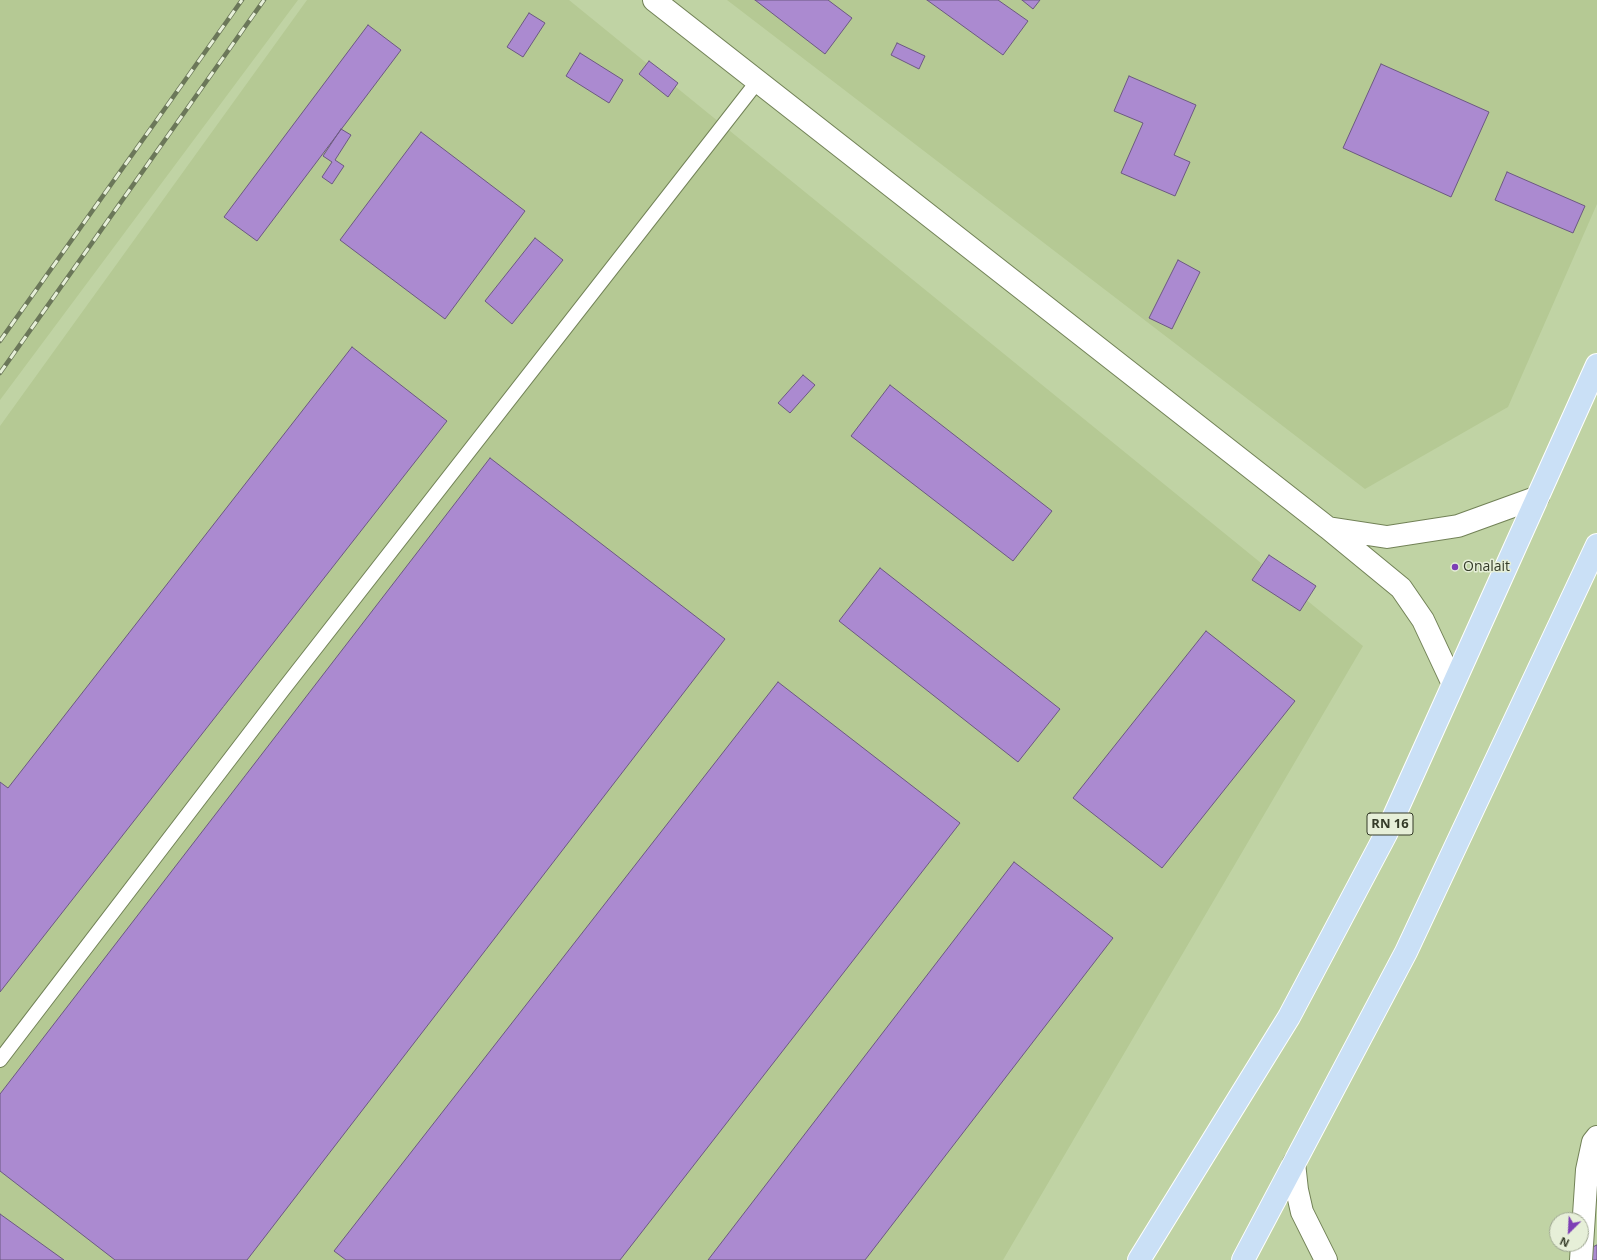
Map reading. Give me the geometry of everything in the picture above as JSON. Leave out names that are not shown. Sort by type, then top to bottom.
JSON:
[{"type":"highway","name":"RN 16","points":[[1139,1260],[1290,1016],[1386,834],[1597,365]]},
{"type":"highway","points":[[1243,1260],[1406,952],[1592,570],[1597,545]]},
{"type":"street","points":[[654,0],[1328,528],[1401,588],[1423,620],[1453,684]]},
{"type":"street","points":[[1328,528],[1387,537],[1450,528],[1538,497]]},
{"type":"street","points":[[1581,1260],[1587,1170],[1593,1142],[1597,1137]]},
{"type":"street","points":[[1294,1163],[1297,1190],[1302,1212],[1326,1260]]},
{"type":"lane","points":[[0,1060],[278,698],[757,82]]},
{"type":"shaded area","points":[[0,0],[298,0],[0,400]]},
{"type":"shaded area","points":[[307,0],[569,0],[1363,646],[1003,1260],[0,1260],[0,426]]},
{"type":"shaded area","points":[[727,0],[1597,0],[1597,204],[1508,407],[1365,489]]},
{"type":"building","points":[[755,0],[828,0],[852,18],[825,54]]},
{"type":"building","points":[[927,0],[998,0],[1028,21],[1003,55]]},
{"type":"building","points":[[1022,0],[1040,0],[1033,9]]},
{"type":"building","points":[[529,13],[545,23],[523,57],[507,47]]},
{"type":"building","points":[[368,25],[401,50],[257,241],[224,217]]},
{"type":"building","points":[[897,43],[925,56],[919,69],[891,55]]},
{"type":"building","points":[[580,53],[623,80],[609,103],[566,76]]},
{"type":"building","points":[[649,61],[678,83],[668,97],[639,74]]},
{"type":"building","points":[[1381,64],[1489,112],[1451,197],[1343,148]]},
{"type":"building","points":[[1129,76],[1196,105],[1174,155],[1190,162],[1175,196],[1121,173],[1143,123],[1114,111]]},
{"type":"building","points":[[341,129],[351,135],[335,160],[344,166],[332,184],[322,177],[332,162],[323,156]]},
{"type":"building","points":[[421,132],[525,211],[445,319],[340,240]]},
{"type":"building","points":[[1507,172],[1585,206],[1573,233],[1495,200]]},
{"type":"building","points":[[535,238],[563,260],[512,324],[485,301]]},
{"type":"building","points":[[1178,260],[1200,272],[1172,329],[1149,318]]},
{"type":"building","points":[[352,347],[447,421],[0,992],[0,782],[8,788]]},
{"type":"building","points":[[803,375],[815,385],[790,413],[778,403]]},
{"type":"building","points":[[890,385],[1052,511],[1013,561],[851,436]]},
{"type":"building","points":[[490,458],[725,639],[247,1260],[115,1260],[0,1171],[0,1094]]},
{"type":"building","points":[[1269,555],[1316,586],[1300,611],[1252,580]]},
{"type":"building","points":[[880,568],[1060,709],[1018,762],[839,621]]},
{"type":"building","points":[[1206,631],[1295,701],[1162,868],[1073,798]]},
{"type":"building","points":[[778,682],[960,823],[620,1260],[346,1260],[334,1251]]},
{"type":"building","points":[[1014,862],[1113,938],[865,1260],[708,1260]]},
{"type":"building","points":[[0,1214],[64,1260],[0,1260]]},
{"type":"building","points":[[1597,1245],[1597,1260],[1590,1260],[1589,1249]]},
{"type":"railway","points":[[0,341],[242,0]]},
{"type":"railway","points":[[0,373],[264,0]]},
{"type":"place","name":"Onalait","points":[[1455,567]]}]
